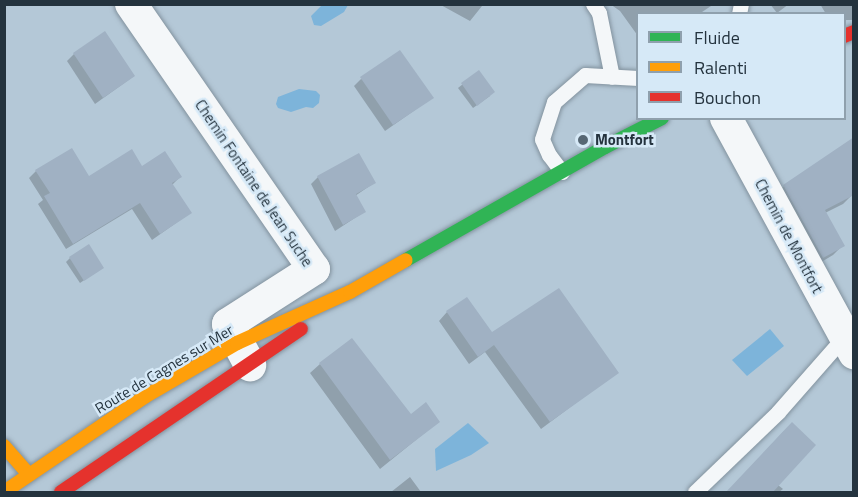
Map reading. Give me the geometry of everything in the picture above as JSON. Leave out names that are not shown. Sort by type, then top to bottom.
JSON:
[{"type":"main road","name":"Route de Cagnes sur Mer","points":[[4,492],[146,396],[244,354],[562,172],[658,120]]},
{"type":"main road","name":"Route de Cagnes sur Mer","points":[[56,488],[135,426],[169,419],[244,354],[350,292]]},
{"type":"main road","points":[[4,446],[29,475],[22,492]]},
{"type":"street","name":"Chemin Fontaine de Jean Suche","points":[[131,4],[314,268],[228,324],[244,354]]},
{"type":"street","name":"Chemin de Montfort","points":[[727,120],[848,346]]},
{"type":"lane","points":[[593,4],[599,13],[612,77]]},
{"type":"lane","points":[[562,172],[549,155],[542,139],[554,102],[585,75],[636,78]]},
{"type":"lane","points":[[695,492],[848,346]]},
{"type":"water","points":[[322,5],[348,5],[344,12],[321,26],[314,25],[311,16]]},
{"type":"water","points":[[299,89],[316,91],[320,95],[319,103],[313,108],[306,107],[291,112],[278,108],[276,104],[278,97]]},
{"type":"water","points":[[770,329],[784,346],[747,376],[732,360]]},
{"type":"water","points":[[468,423],[489,443],[471,455],[436,471],[435,449]]},
{"type":"building","points":[[105,31],[135,76],[103,98],[73,53]]},
{"type":"building","points":[[400,50],[434,98],[393,125],[360,77]]},
{"type":"building","points":[[479,70],[495,92],[477,106],[461,83]]},
{"type":"building","points":[[854,137],[854,195],[825,210],[845,246],[823,258],[783,185]]},
{"type":"building","points":[[72,148],[89,176],[132,149],[142,166],[165,151],[182,177],[172,183],[192,213],[160,234],[140,203],[73,244],[44,196],[50,193],[35,170]]},
{"type":"building","points":[[359,153],[376,183],[356,194],[366,212],[343,225],[317,176]]},
{"type":"building","points":[[89,244],[104,268],[84,281],[69,257]]},
{"type":"building","points":[[559,288],[619,373],[550,422],[494,345],[478,357],[446,311],[467,297],[492,332]]},
{"type":"building","points":[[352,338],[411,414],[426,402],[440,422],[390,460],[319,363]]},
{"type":"building","points":[[792,422],[816,445],[773,492],[726,492]]},
{"type":"traffic: fast","points":[[406,260],[605,147],[658,120]]},
{"type":"traffic: slow","points":[[4,492],[146,396],[237,343],[350,292],[406,260]]},
{"type":"traffic: slow","points":[[4,446],[29,475]]},
{"type":"traffic: jam","points":[[846,35],[854,32]]},
{"type":"traffic: jam","points":[[61,492],[301,329]]},
{"type":"place","name":"Montfort","points":[[583,140]]}]
